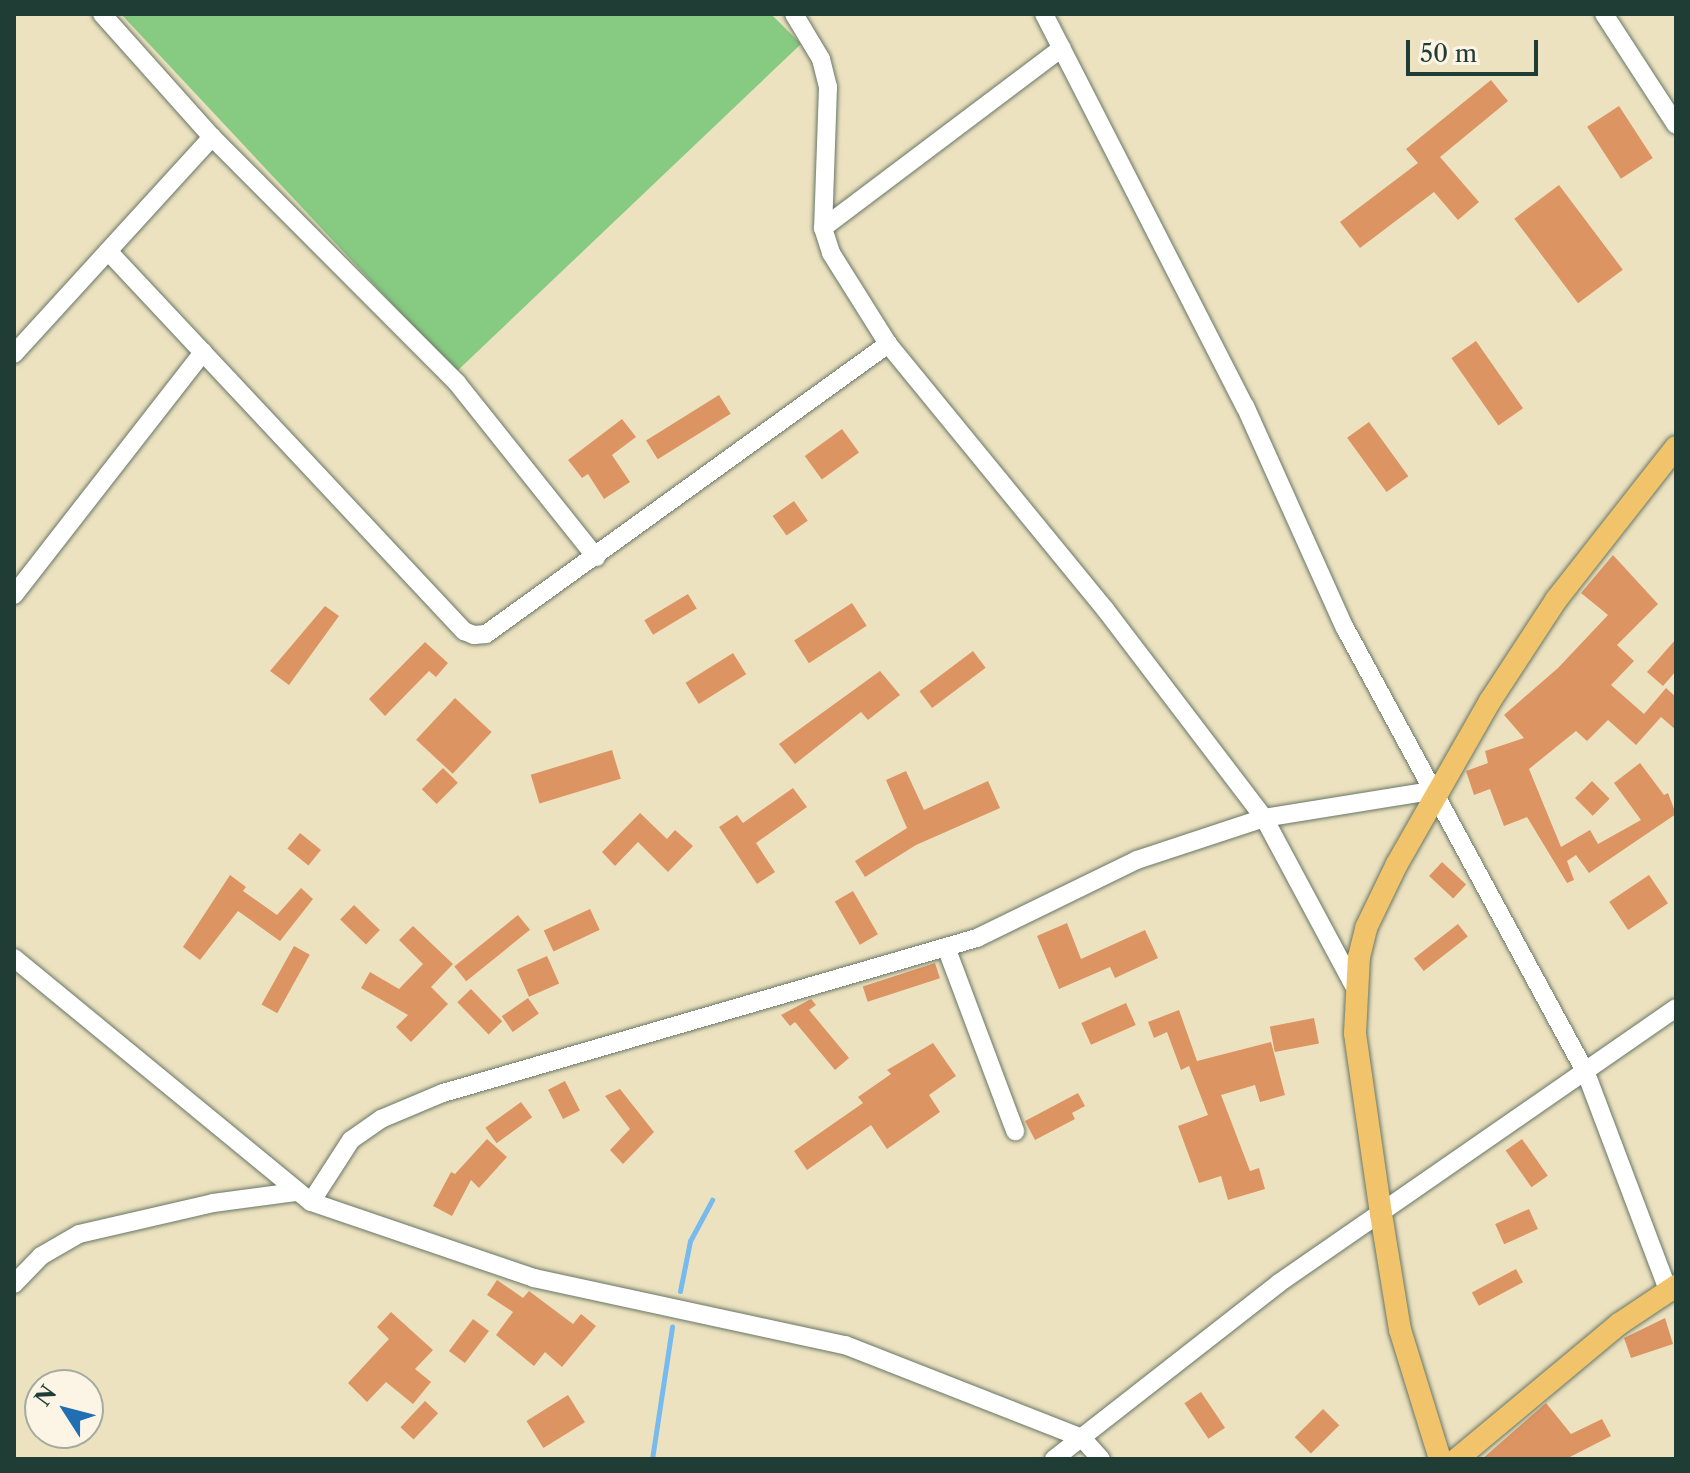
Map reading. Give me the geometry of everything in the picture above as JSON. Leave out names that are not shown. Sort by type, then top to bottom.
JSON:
[{"type":"main road","points":[[1440,1459],[1400,1330],[1355,1033],[1355,988],[1366,928],[1437,790],[1556,600],[1676,447]]},
{"type":"main road","points":[[1457,1459],[1619,1324],[1674,1287]]},
{"type":"street","points":[[102,14],[212,137],[457,383],[596,557]]},
{"type":"street","points":[[794,14],[815,45],[828,87],[823,228],[831,253],[888,344],[1105,609],[1264,818],[1355,988]]},
{"type":"street","points":[[1044,14],[1245,406],[1345,628],[1437,790],[1586,1073],[1674,1287]]},
{"type":"street","points":[[1604,14],[1676,125]]},
{"type":"street","points":[[823,228],[1062,48]]},
{"type":"street","points":[[14,354],[212,137]]},
{"type":"street","points":[[108,251],[464,631],[486,634],[888,344]]},
{"type":"street","points":[[14,595],[203,352]]},
{"type":"street","points":[[14,1284],[41,1256],[79,1234],[213,1203],[303,1197],[351,1140],[381,1119],[443,1093],[977,938],[1137,860],[1264,818],[1437,790]]},
{"type":"street","points":[[946,947],[1015,1131]]},
{"type":"street","points":[[14,958],[303,1197],[534,1278],[845,1345],[1082,1438],[1101,1459]]},
{"type":"street","points":[[1054,1459],[1279,1283],[1676,1008]]},
{"type":"green space","points":[[121,14],[771,14],[801,44],[456,372]]},
{"type":"building","points":[[1491,80],[1508,101],[1440,157],[1479,202],[1458,220],[1434,192],[1360,248],[1340,222],[1418,163],[1406,149]]},
{"type":"building","points":[[1619,106],[1653,158],[1621,179],[1587,127]]},
{"type":"building","points":[[1559,185],[1623,270],[1578,303],[1514,219]]},
{"type":"building","points":[[1476,341],[1523,408],[1498,425],[1451,358]]},
{"type":"building","points":[[719,395],[731,414],[658,459],[646,441]]},
{"type":"building","points":[[622,419],[636,437],[612,455],[630,482],[604,499],[588,474],[582,478],[568,460]]},
{"type":"building","points":[[1369,422],[1408,476],[1387,492],[1347,438]]},
{"type":"building","points":[[842,429],[859,452],[822,479],[805,456]]},
{"type":"building","points":[[794,501],[808,521],[786,536],[773,516]]},
{"type":"building","points":[[1613,555],[1658,604],[1617,645],[1634,661],[1611,685],[1644,714],[1666,688],[1676,697],[1676,730],[1661,717],[1636,745],[1608,720],[1587,741],[1576,731],[1529,769],[1561,847],[1590,830],[1598,844],[1641,820],[1614,783],[1640,763],[1664,795],[1668,793],[1676,814],[1589,873],[1576,855],[1567,861],[1574,880],[1567,883],[1527,817],[1504,826],[1490,789],[1474,795],[1466,771],[1488,763],[1485,751],[1524,738],[1504,715],[1558,668],[1608,615],[1581,593]]},
{"type":"building","points":[[688,594],[697,609],[653,635],[644,620]]},
{"type":"building","points":[[852,603],[867,626],[809,663],[794,641]]},
{"type":"building","points":[[325,606],[339,616],[289,685],[270,671]]},
{"type":"building","points":[[1676,639],[1676,671],[1663,686],[1647,672]]},
{"type":"building","points":[[425,642],[448,663],[436,677],[429,671],[385,716],[369,699]]},
{"type":"building","points":[[973,651],[986,668],[932,708],[919,691]]},
{"type":"building","points":[[733,653],[746,674],[699,704],[686,683]]},
{"type":"building","points":[[880,671],[900,695],[868,720],[861,712],[795,764],[779,744]]},
{"type":"building","points":[[455,698],[492,732],[453,774],[416,740]]},
{"type":"building","points":[[612,750],[621,779],[539,804],[531,775]]},
{"type":"building","points":[[443,768],[458,783],[437,804],[422,789]]},
{"type":"building","points":[[906,771],[924,810],[988,781],[1000,808],[916,845],[865,877],[855,861],[907,828],[886,780]]},
{"type":"building","points":[[1592,781],[1610,799],[1593,816],[1575,798]]},
{"type":"building","points":[[793,788],[807,807],[756,843],[775,872],[757,884],[719,827],[737,815],[743,823]]},
{"type":"building","points":[[640,813],[667,839],[675,830],[693,846],[668,872],[638,842],[615,866],[602,852]]},
{"type":"building","points":[[300,833],[321,850],[308,866],[287,849]]},
{"type":"building","points":[[1442,862],[1466,885],[1453,898],[1429,876]]},
{"type":"building","points":[[230,875],[246,887],[243,891],[277,915],[301,888],[313,899],[280,941],[238,911],[200,960],[183,947]]},
{"type":"building","points":[[1649,875],[1668,903],[1628,930],[1609,902]]},
{"type":"building","points":[[853,891],[878,934],[860,945],[835,902]]},
{"type":"building","points":[[354,905],[380,930],[366,944],[340,919]]},
{"type":"building","points":[[590,909],[600,930],[553,951],[544,931]]},
{"type":"building","points":[[518,915],[530,930],[466,981],[454,967]]},
{"type":"building","points":[[1067,923],[1081,959],[1145,930],[1158,958],[1115,978],[1110,967],[1059,989],[1037,936]]},
{"type":"building","points":[[1458,924],[1468,937],[1424,971],[1414,958]]},
{"type":"building","points":[[413,926],[453,964],[431,987],[448,1004],[411,1042],[396,1027],[408,1015],[361,988],[370,972],[399,989],[423,964],[399,940]]},
{"type":"building","points":[[294,946],[310,955],[277,1013],[262,1005]]},
{"type":"building","points":[[547,956],[559,983],[529,997],[517,969]]},
{"type":"building","points":[[935,963],[940,978],[868,1002],[863,986]]},
{"type":"building","points":[[471,989],[502,1021],[489,1035],[457,1002]]},
{"type":"building","points":[[528,998],[539,1014],[513,1032],[502,1016]]},
{"type":"building","points":[[811,999],[816,1005],[809,1010],[849,1058],[835,1070],[795,1022],[790,1026],[781,1015]]},
{"type":"building","points":[[1126,1003],[1136,1025],[1091,1045],[1081,1023]]},
{"type":"building","points":[[1179,1010],[1197,1061],[1271,1042],[1285,1095],[1260,1102],[1255,1085],[1221,1095],[1250,1171],[1259,1168],[1265,1189],[1228,1200],[1221,1176],[1199,1183],[1178,1126],[1208,1115],[1189,1066],[1181,1070],[1167,1032],[1154,1038],[1148,1022]]},
{"type":"building","points":[[1314,1018],[1319,1044],[1275,1052],[1270,1027]]},
{"type":"building","points":[[933,1043],[956,1076],[929,1095],[940,1112],[887,1149],[871,1125],[807,1170],[794,1151],[863,1103],[858,1097],[891,1074],[887,1070]]},
{"type":"building","points":[[565,1081],[580,1110],[563,1119],[548,1090]]},
{"type":"building","points":[[620,1089],[654,1132],[623,1164],[610,1150],[630,1129],[605,1096]]},
{"type":"building","points":[[1078,1093],[1085,1106],[1072,1113],[1075,1119],[1035,1140],[1025,1121]]},
{"type":"building","points":[[521,1102],[532,1117],[497,1143],[485,1128]]},
{"type":"building","points":[[487,1139],[507,1157],[479,1188],[471,1180],[452,1216],[433,1206],[451,1172],[455,1174]]},
{"type":"building","points":[[1522,1139],[1548,1176],[1531,1187],[1506,1150]]},
{"type":"building","points":[[1529,1209],[1538,1229],[1504,1244],[1495,1224]]},
{"type":"building","points":[[1516,1269],[1523,1282],[1479,1306],[1472,1292]]},
{"type":"building","points":[[497,1280],[523,1298],[529,1291],[573,1324],[581,1314],[596,1326],[562,1367],[545,1352],[534,1366],[496,1335],[513,1312],[487,1295]]},
{"type":"building","points":[[391,1312],[433,1350],[415,1369],[431,1382],[413,1404],[386,1382],[367,1402],[348,1383],[389,1339],[377,1327]]},
{"type":"building","points":[[1665,1318],[1673,1344],[1631,1358],[1624,1338]]},
{"type":"building","points":[[473,1319],[489,1331],[465,1363],[449,1351]]},
{"type":"building","points":[[1201,1392],[1225,1428],[1208,1439],[1184,1403]]},
{"type":"building","points":[[568,1395],[585,1422],[543,1448],[526,1421]]},
{"type":"building","points":[[425,1401],[438,1413],[414,1440],[400,1427]]},
{"type":"building","points":[[1546,1403],[1571,1434],[1602,1419],[1611,1436],[1566,1459],[1482,1459]]},
{"type":"building","points":[[1323,1409],[1339,1425],[1311,1454],[1295,1437]]},
{"type":"waterway","points":[[680,1291],[690,1241],[712,1200]]},
{"type":"waterway","points":[[652,1459],[672,1326]]}]
